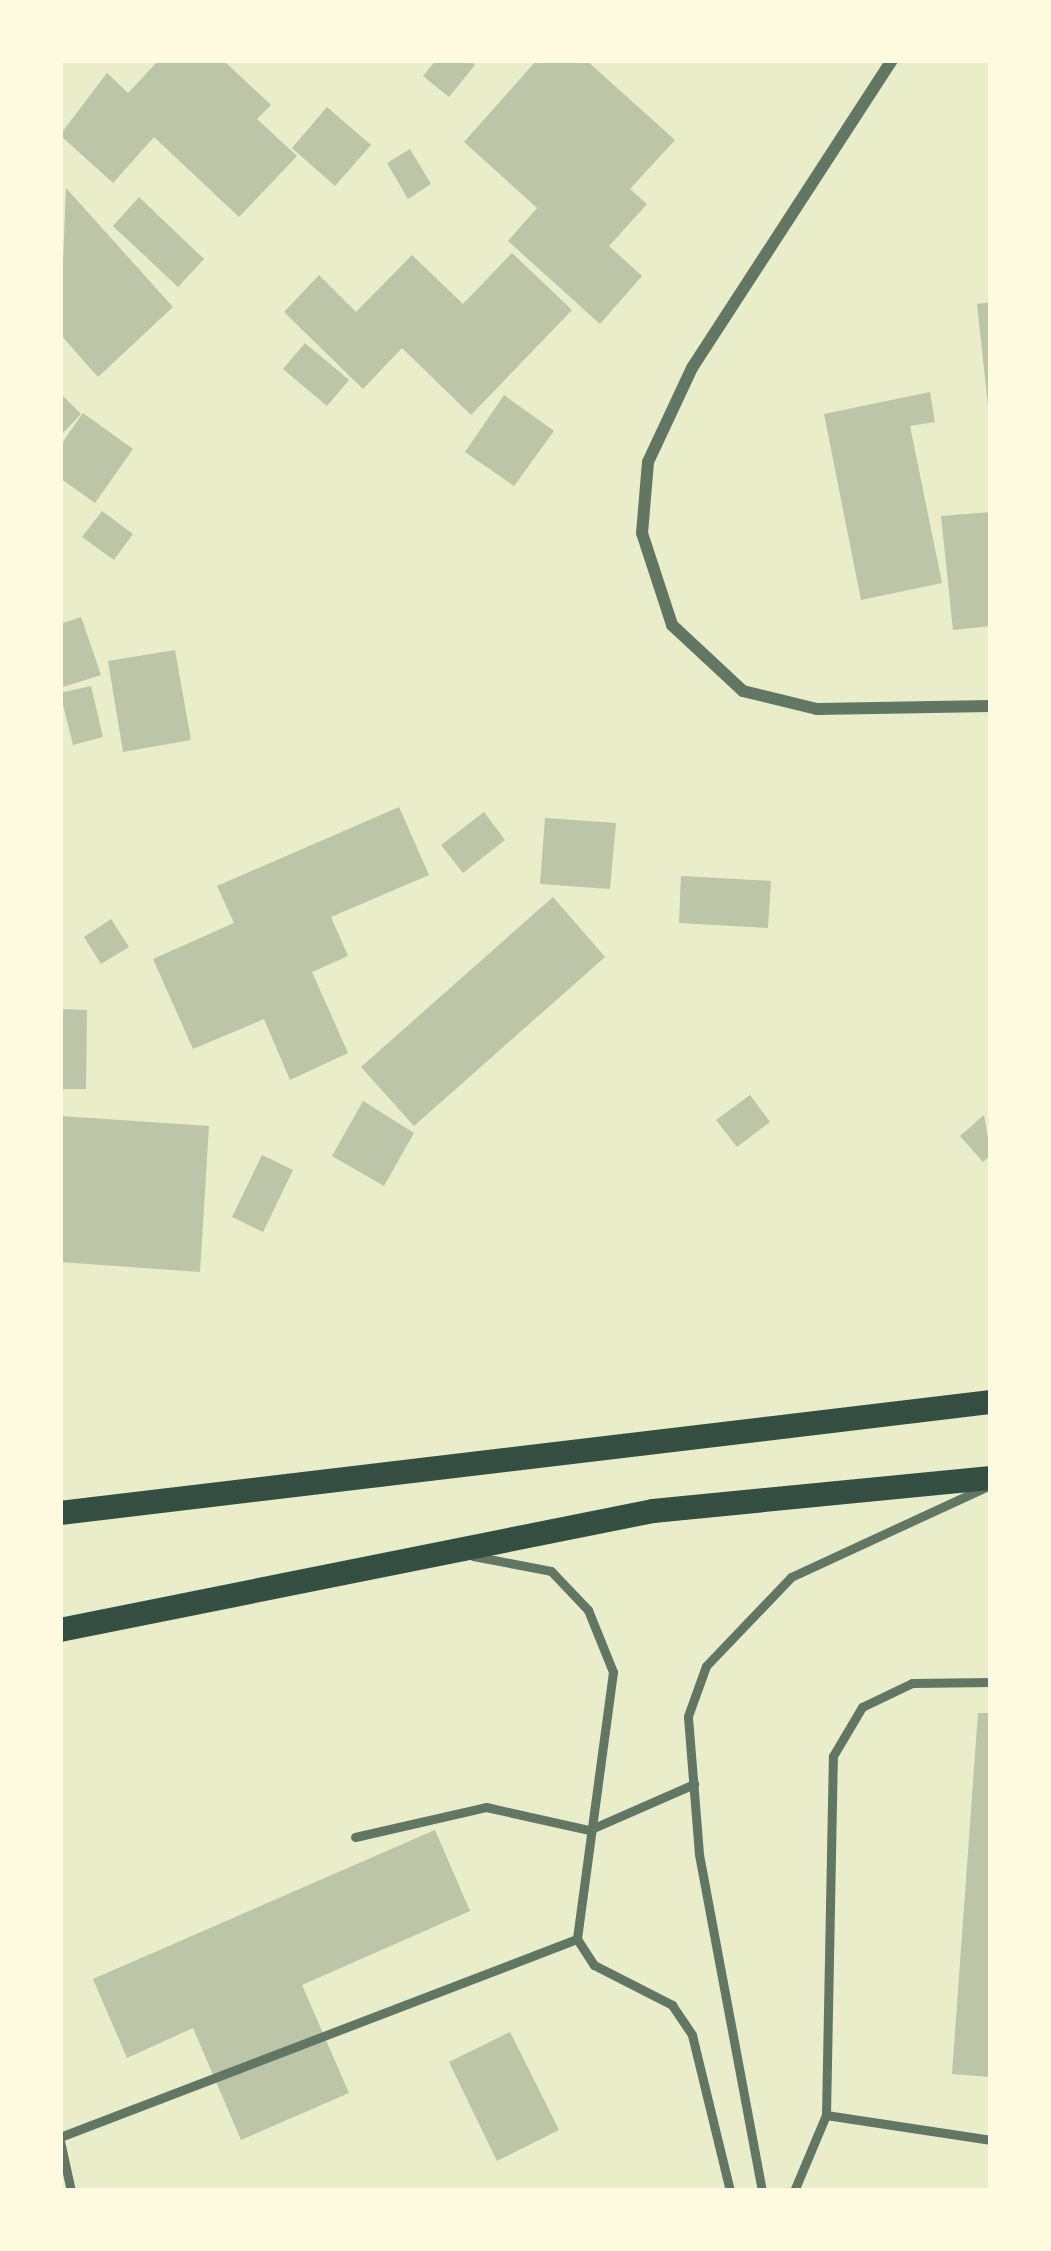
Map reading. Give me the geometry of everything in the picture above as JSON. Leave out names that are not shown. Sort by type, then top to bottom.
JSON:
[{"type":"main road","points":[[60,1513],[991,1402]]},
{"type":"main road","points":[[60,1630],[440,1550],[674,1508],[991,1481]]},
{"type":"street","points":[[892,60],[657,438],[642,499],[646,561],[672,625],[743,692],[817,709],[991,706]]},
{"type":"lane","points":[[762,2191],[694,1784],[688,1716],[732,1634],[791,1577],[991,1481]]},
{"type":"lane","points":[[440,1550],[551,1571],[588,1610],[613,1672],[577,1939],[594,1965],[672,2005],[692,2035],[730,2191]]},
{"type":"lane","points":[[794,2191],[826,2115],[832,1756],[862,1707],[912,1683],[991,1682]]},
{"type":"lane","points":[[355,1837],[486,1807],[589,1830],[694,1784]]},
{"type":"lane","points":[[71,2191],[60,2139],[577,1939]]},
{"type":"lane","points":[[826,2115],[991,2140]]},
{"type":"building","points":[[159,60],[223,60],[271,105],[257,119],[297,156],[239,217],[154,137],[113,183],[60,135],[107,73],[128,93]]},
{"type":"building","points":[[436,60],[469,60],[475,65],[449,97],[423,76]]},
{"type":"building","points":[[537,60],[586,60],[675,140],[630,189],[647,204],[609,246],[642,276],[600,324],[508,241],[537,208],[464,142]]},
{"type":"building","points":[[327,107],[371,145],[335,186],[292,148]]},
{"type":"building","points":[[410,149],[431,184],[408,199],[387,163]]},
{"type":"building","points":[[66,188],[173,307],[98,377],[60,334]]},
{"type":"building","points":[[139,197],[204,259],[178,287],[113,226]]},
{"type":"building","points":[[512,253],[572,310],[471,415],[402,348],[363,389],[284,312],[319,275],[356,312],[412,255],[463,304]]},
{"type":"building","points":[[991,302],[991,405],[988,406],[977,304]]},
{"type":"building","points":[[305,343],[349,380],[327,406],[283,369]]},
{"type":"building","points":[[930,392],[935,422],[910,426],[942,583],[861,600],[824,414]]},
{"type":"building","points":[[60,393],[81,414],[60,436]]},
{"type":"building","points":[[504,395],[554,431],[514,486],[465,452]]},
{"type":"building","points":[[83,413],[133,449],[95,503],[60,478],[60,446]]},
{"type":"building","points":[[102,511],[133,534],[114,560],[82,537]]},
{"type":"building","points":[[991,512],[991,626],[953,630],[941,516]]},
{"type":"building","points":[[81,617],[101,675],[60,688],[60,624]]},
{"type":"building","points":[[175,650],[191,740],[123,752],[108,661]]},
{"type":"building","points":[[91,686],[103,737],[73,745],[60,693]]},
{"type":"building","points":[[399,807],[429,875],[331,917],[348,956],[312,972],[348,1053],[290,1080],[264,1019],[193,1049],[153,959],[234,923],[217,886]]},
{"type":"building","points":[[484,812],[505,840],[463,873],[441,845]]},
{"type":"building","points":[[545,818],[616,823],[610,889],[540,884]]},
{"type":"building","points":[[681,876],[771,881],[768,928],[679,923]]},
{"type":"building","points":[[553,897],[605,957],[414,1126],[361,1067]]},
{"type":"building","points":[[111,919],[129,947],[101,964],[84,937]]},
{"type":"building","points":[[60,1009],[87,1010],[86,1089],[60,1089]]},
{"type":"building","points":[[750,1095],[770,1122],[737,1147],[716,1120]]},
{"type":"building","points":[[363,1101],[414,1133],[384,1186],[332,1156]]},
{"type":"building","points":[[984,1115],[991,1155],[983,1162],[960,1136]]},
{"type":"building","points":[[60,1116],[209,1126],[200,1272],[60,1262]]},
{"type":"building","points":[[262,1155],[293,1170],[263,1232],[232,1217]]},
{"type":"building","points":[[978,1713],[991,1713],[991,2077],[952,2074]]},
{"type":"building","points":[[435,1830],[470,1911],[302,1985],[349,2093],[241,2140],[193,2028],[127,2058],[93,1979]]},
{"type":"building","points":[[510,2032],[559,2130],[497,2161],[449,2062]]}]
